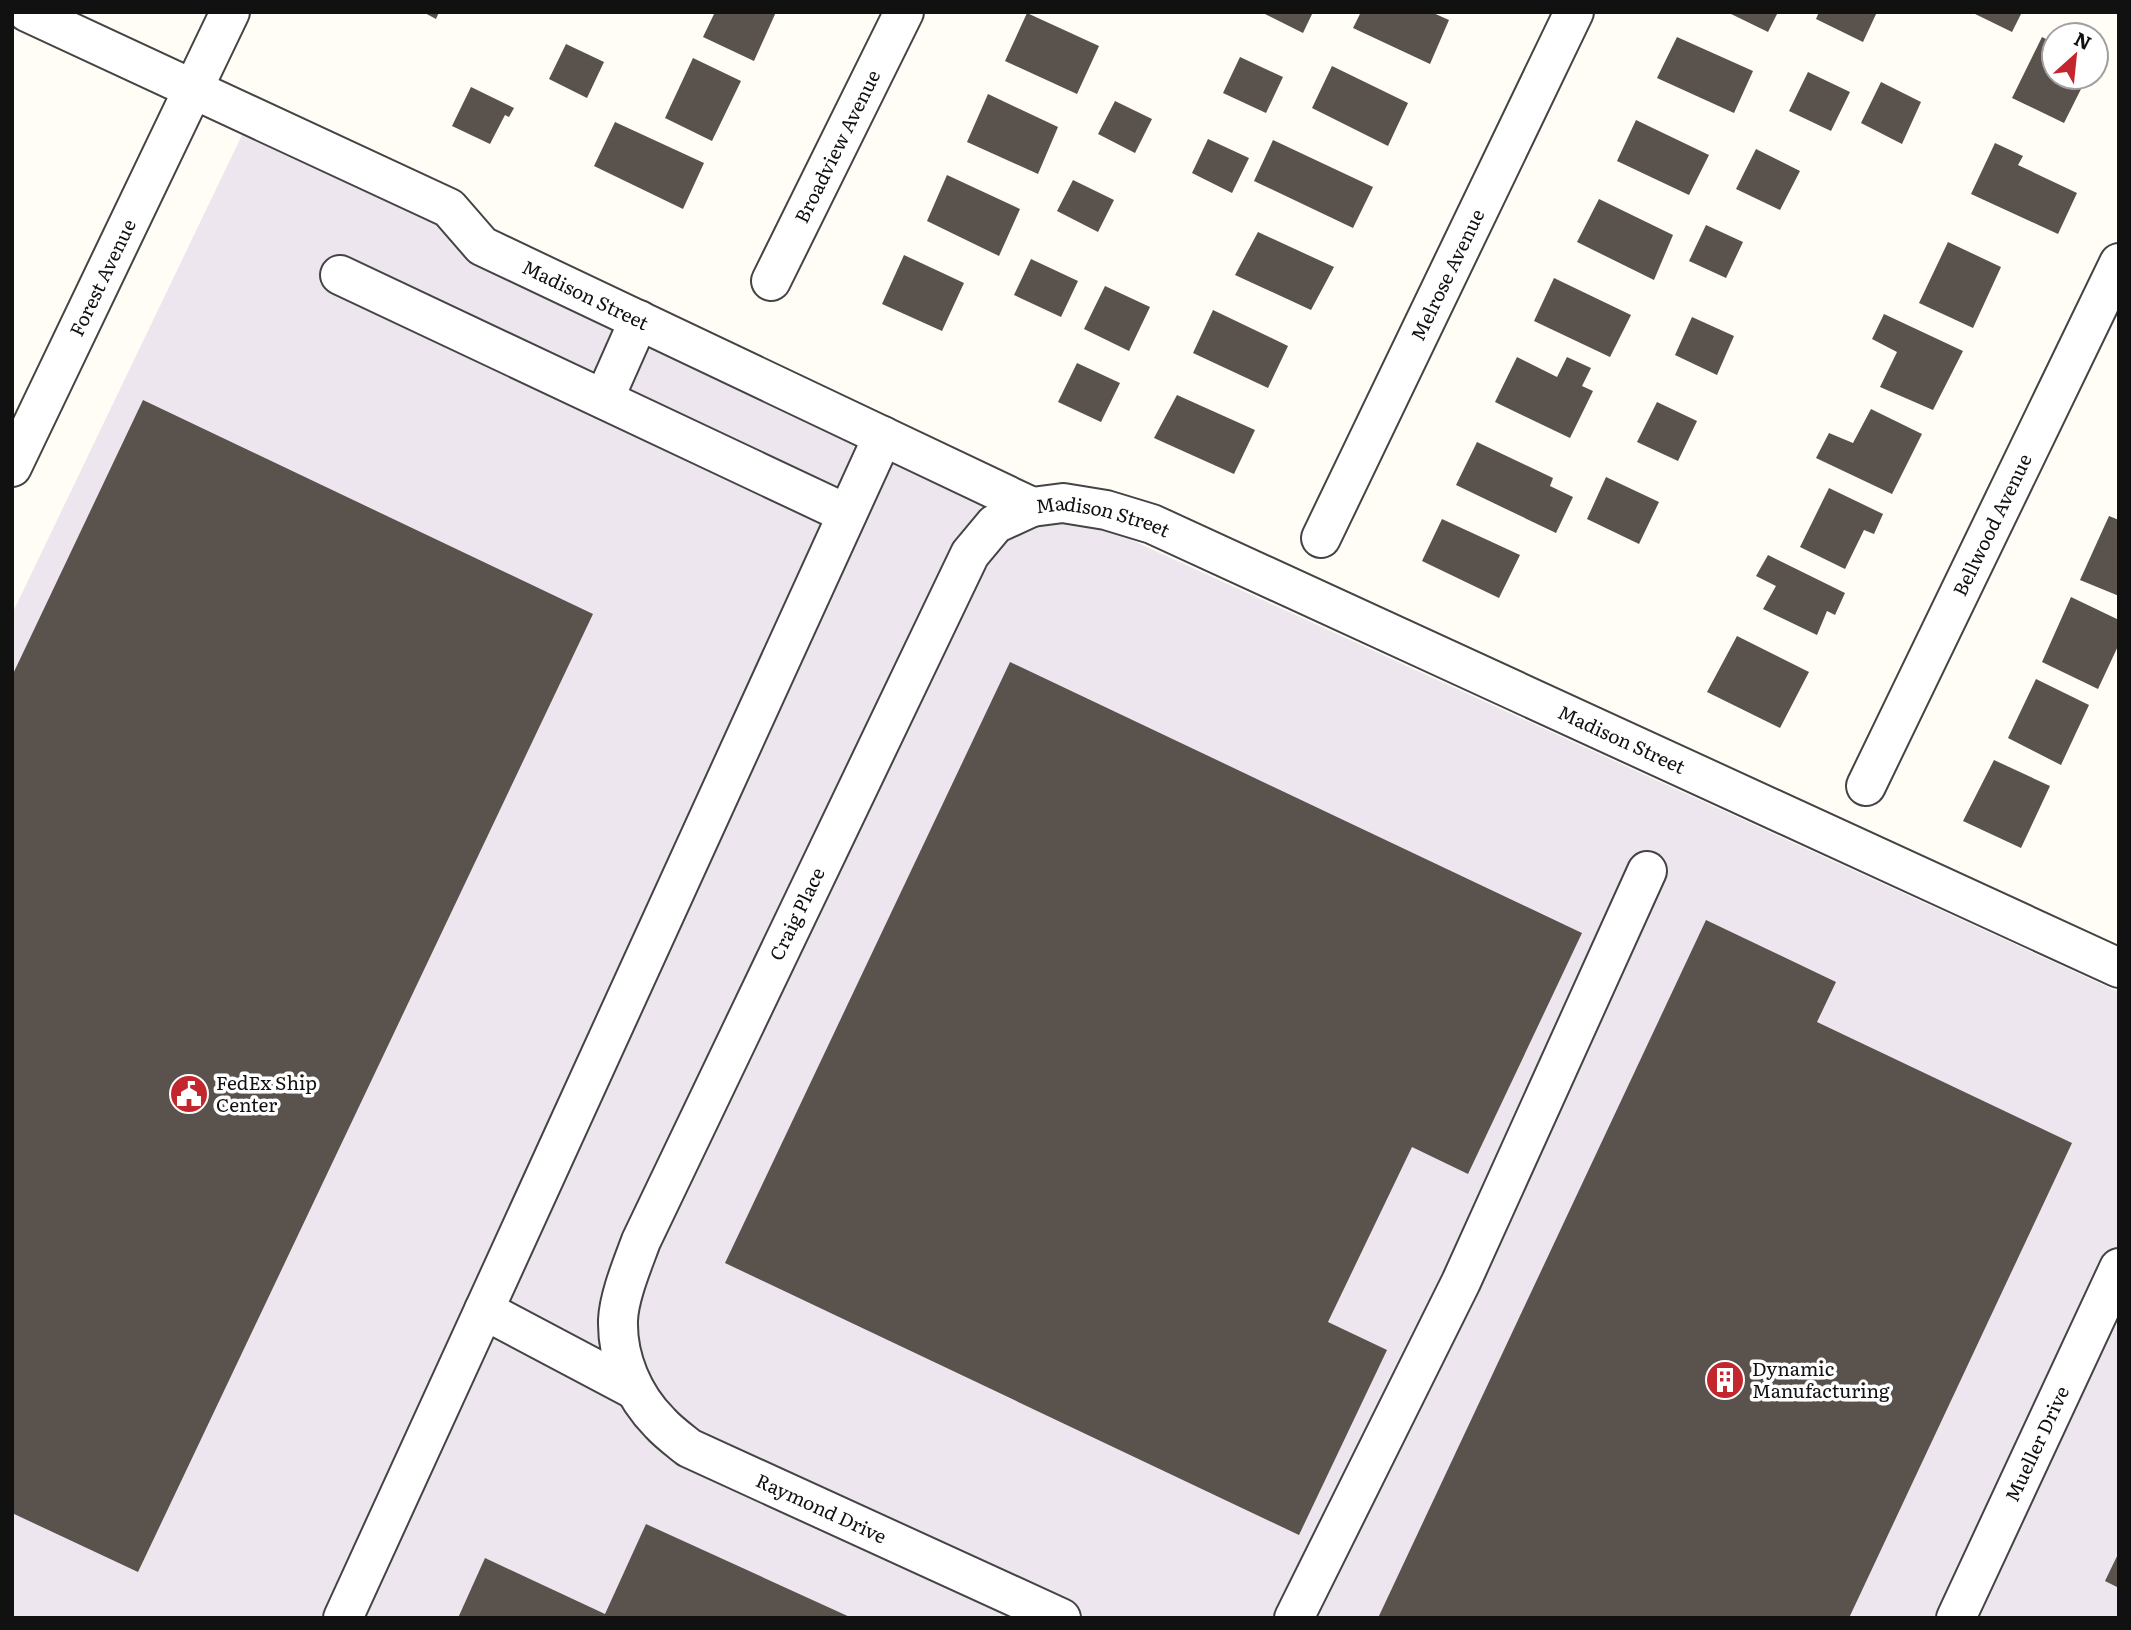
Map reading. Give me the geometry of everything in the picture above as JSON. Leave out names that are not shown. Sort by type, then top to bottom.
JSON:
[{"type":"street","name":"Madison Street","points":[[27,12],[449,208],[482,246],[1032,507],[1063,503],[1106,510],[1152,524],[2119,968]]},
{"type":"street","name":"Forest Avenue","points":[[12,467],[230,12]]},
{"type":"street","name":"Broadview Avenue","points":[[771,281],[904,12]]},
{"type":"street","name":"Melrose Avenue","points":[[1321,538],[1574,12]]},
{"type":"street","name":"Bellwood Avenue","points":[[1866,786],[2119,263]]},
{"type":"street","points":[[340,275],[847,514]]},
{"type":"street","points":[[604,400],[639,320]]},
{"type":"street","points":[[343,1618],[883,436]]},
{"type":"street","name":"Craig Place","points":[[620,1355],[618,1317],[641,1241],[970,554],[995,524],[1032,507]]},
{"type":"street","points":[[1294,1618],[1461,1282],[1647,871]]},
{"type":"street","name":"Mueller Drive","points":[[1956,1618],[2119,1268]]},
{"type":"street","points":[[484,1310],[635,1390]]},
{"type":"street","name":"Raymond Drive","points":[[620,1355],[635,1390],[659,1422],[689,1448],[1061,1618]]},
{"type":"shaded area","points":[[243,133],[2119,992],[2119,1618],[12,1618],[12,614]]},
{"type":"building","points":[[423,12],[439,12],[436,19]]},
{"type":"building","points":[[715,12],[776,12],[754,61],[703,37]]},
{"type":"building","points":[[1261,12],[1313,12],[1303,33]]},
{"type":"building","points":[[1361,12],[1431,12],[1449,20],[1430,64],[1353,28]]},
{"type":"building","points":[[1727,12],[1778,12],[1768,32]]},
{"type":"building","points":[[1819,12],[1877,12],[1863,42],[1816,19]]},
{"type":"building","points":[[1971,12],[2022,12],[2012,32]]},
{"type":"building","points":[[1027,13],[1099,46],[1077,94],[1005,61]]},
{"type":"building","points":[[1677,37],[1753,71],[1734,113],[1657,78]]},
{"type":"building","points":[[2040,41],[2040,91],[2080,91],[2064,123],[2012,98]]},
{"type":"building","points":[[566,44],[604,62],[587,98],[549,79]]},
{"type":"building","points":[[1240,57],[1283,77],[1266,113],[1223,93]]},
{"type":"building","points":[[693,58],[741,81],[712,141],[665,118]]},
{"type":"building","points":[[1332,66],[1408,103],[1388,146],[1312,108]]},
{"type":"building","points":[[1808,72],[1850,92],[1831,131],[1789,111]]},
{"type":"building","points":[[1881,82],[1921,102],[1902,144],[1861,123]]},
{"type":"building","points":[[471,87],[514,108],[509,117],[505,115],[490,144],[452,126]]},
{"type":"building","points":[[988,94],[1058,127],[1038,174],[967,142]]},
{"type":"building","points":[[1115,101],[1152,119],[1135,153],[1098,134]]},
{"type":"building","points":[[1636,120],[1709,155],[1689,195],[1617,161]]},
{"type":"building","points":[[615,122],[704,163],[683,209],[594,166]]},
{"type":"building","points":[[1208,139],[1249,158],[1232,193],[1192,173]]},
{"type":"building","points":[[1273,140],[1373,187],[1353,228],[1254,181]]},
{"type":"building","points":[[1995,143],[2023,156],[2018,165],[2077,193],[2058,234],[1971,194]]},
{"type":"building","points":[[1756,149],[1800,171],[1780,210],[1736,189]]},
{"type":"building","points":[[947,175],[1020,209],[999,256],[927,221]]},
{"type":"building","points":[[1073,180],[1114,200],[1098,232],[1057,211]]},
{"type":"building","points":[[1599,199],[1673,235],[1654,280],[1577,242]]},
{"type":"building","points":[[1706,225],[1743,242],[1726,278],[1689,261]]},
{"type":"building","points":[[1258,232],[1334,267],[1311,310],[1235,275]]},
{"type":"building","points":[[1948,242],[2001,267],[1973,328],[1919,303]]},
{"type":"building","points":[[904,255],[964,283],[942,331],[882,304]]},
{"type":"building","points":[[1031,259],[1078,281],[1061,317],[1014,295]]},
{"type":"building","points":[[1554,278],[1631,315],[1610,357],[1534,321]]},
{"type":"building","points":[[1105,286],[1150,307],[1129,351],[1084,329]]},
{"type":"building","points":[[1213,310],[1288,346],[1268,388],[1193,353]]},
{"type":"building","points":[[1884,314],[1963,351],[1933,410],[1880,387],[1897,352],[1872,339]]},
{"type":"building","points":[[1692,317],[1734,336],[1717,375],[1675,355]]},
{"type":"building","points":[[1517,357],[1557,377],[1567,357],[1591,368],[1582,386],[1593,391],[1570,438],[1495,402]]},
{"type":"building","points":[[1077,363],[1120,383],[1101,422],[1058,402]]},
{"type":"building","points":[[1177,395],[1255,430],[1234,474],[1154,438]]},
{"type":"building","name":"FedEx Ship Center","points":[[143,400],[593,614],[138,1572],[12,1513],[12,676]]},
{"type":"building","points":[[1657,402],[1697,421],[1678,461],[1637,442]]},
{"type":"building","points":[[1871,409],[1922,434],[1892,494],[1816,458],[1829,433],[1853,443]]},
{"type":"building","points":[[1477,442],[1553,478],[1550,486],[1573,497],[1556,533],[1456,485]]},
{"type":"building","points":[[1606,477],[1659,502],[1639,544],[1587,519]]},
{"type":"building","points":[[1829,488],[1883,514],[1874,534],[1864,530],[1845,569],[1800,547]]},
{"type":"building","points":[[2109,516],[2119,520],[2119,596],[2080,580]]},
{"type":"building","points":[[1442,519],[1520,555],[1499,598],[1422,561]]},
{"type":"building","points":[[1768,555],[1845,593],[1835,615],[1827,611],[1817,635],[1763,609],[1776,586],[1756,576]]},
{"type":"building","points":[[2071,597],[2119,620],[2119,644],[2098,689],[2042,662]]},
{"type":"building","points":[[1737,636],[1809,672],[1780,728],[1707,692]]},
{"type":"building","points":[[1010,662],[1582,933],[1468,1174],[1412,1147],[1328,1322],[1387,1350],[1299,1535],[725,1263]]},
{"type":"building","points":[[2036,679],[2089,705],[2061,765],[2008,738]]},
{"type":"building","points":[[1994,760],[2050,786],[2021,848],[1963,821]]},
{"type":"building","name":"Dynamic Manufacturing","points":[[1706,920],[1836,982],[1817,1022],[2072,1143],[1849,1618],[1378,1618]]},
{"type":"building","points":[[646,1524],[852,1618],[458,1618],[485,1558],[605,1614]]},
{"type":"building","points":[[2119,1552],[2119,1588],[2105,1581]]},
{"type":"place","name":"FedEx Ship Center","points":[[189,1094]]},
{"type":"place","name":"Dynamic Manufacturing","points":[[1725,1380]]}]
